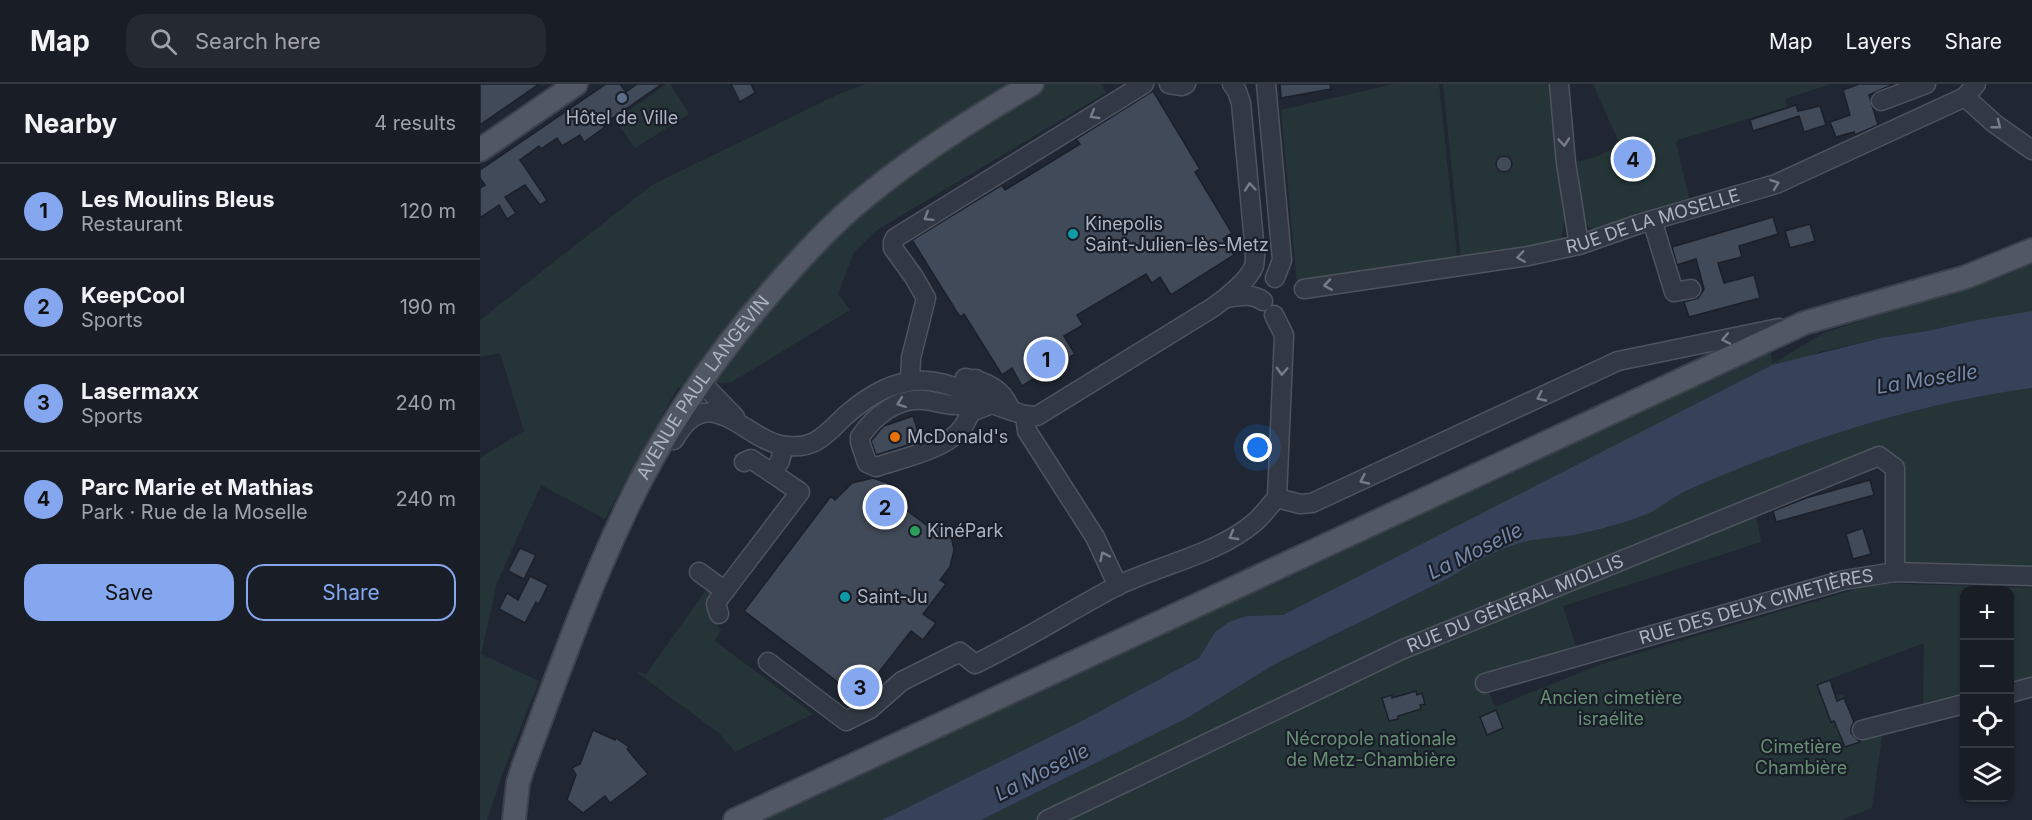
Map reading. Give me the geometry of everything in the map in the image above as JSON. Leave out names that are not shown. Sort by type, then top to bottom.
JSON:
[{"type":"main road","points":[[483,141],[576,84]]},
{"type":"main road","name":"AVENUE PAUL LANGEVIN","points":[[523,820],[515,809],[518,783],[523,766],[599,571],[636,489],[676,418],[720,352],[819,238],[852,208],[886,180],[989,109],[1032,84]]},
{"type":"main road","points":[[735,820],[1803,324],[1966,276],[2023,254],[2032,242]]},
{"type":"street","points":[[910,381],[911,358],[926,297],[893,248],[892,242],[895,238],[1144,84]]},
{"type":"street","points":[[1169,84],[1182,86],[1186,84]]},
{"type":"street","points":[[768,662],[846,721],[870,709],[902,681],[960,652],[975,664],[1005,650],[1118,586],[1185,560],[1232,537],[1256,522],[1277,498],[1284,335],[1269,295],[1254,274],[1255,252],[1243,123],[1238,91],[1232,84]]},
{"type":"street","points":[[1266,84],[1282,260],[1269,295]]},
{"type":"street","points":[[1559,84],[1566,163],[1579,245]]},
{"type":"street","points":[[1881,102],[1926,84]]},
{"type":"street","points":[[1970,91],[1995,124],[2032,150]]},
{"type":"street","name":"RUE DE LA MOSELLE","points":[[1304,289],[1528,256],[1579,245],[1652,220],[1776,184],[1970,91]]},
{"type":"street","points":[[1652,220],[1674,292],[1690,289]]},
{"type":"street","points":[[636,489],[657,471],[678,432],[689,420],[702,414],[719,412],[772,443],[802,446],[823,438],[863,401],[888,387],[910,381],[929,381],[939,376],[988,399],[1037,416],[1220,303],[1254,266]]},
{"type":"street","points":[[1220,303],[1248,295],[1258,297],[1269,295]]},
{"type":"street","points":[[1277,498],[1300,504],[1312,503],[1618,361],[1803,324]]},
{"type":"street","points":[[700,381],[743,425]]},
{"type":"street","points":[[911,399],[958,405],[988,399],[949,440],[876,467],[867,463],[860,437],[891,407],[911,399]]},
{"type":"street","points":[[988,399],[1027,431],[1095,537],[1118,586]]},
{"type":"street","points":[[772,473],[780,461],[784,446]]},
{"type":"street","name":"RUE DU GÉNÉRAL MIOLLIS","points":[[1047,820],[1401,650],[1879,456],[1895,468],[1895,572]]},
{"type":"street","points":[[719,614],[716,604],[724,591],[800,492],[751,459],[744,462]]},
{"type":"street","points":[[699,572],[724,591]]},
{"type":"street","name":"RUE DES DEUX CIMETIÈRES","points":[[1485,683],[1844,580],[1895,572],[2032,576]]},
{"type":"street","points":[[2014,692],[2032,687]]},
{"type":"street","points":[[1862,730],[1960,705]]},
{"type":"green space","points":[[670,84],[689,114],[635,148],[615,120]]},
{"type":"green space","points":[[866,84],[1101,84],[1106,93],[877,230],[854,252],[838,294],[850,310],[732,382],[678,387],[605,519],[541,485],[497,583],[481,654],[539,681],[503,772],[487,820],[480,820],[480,458],[524,431],[500,353],[480,357],[480,320],[652,185],[837,95]]},
{"type":"green space","points":[[1394,84],[1439,84],[1458,265],[1297,284],[1281,110]]},
{"type":"green space","points":[[1443,84],[1552,84],[1565,219],[1561,242],[1461,259]]},
{"type":"green space","points":[[1593,84],[1830,84],[1785,99],[1787,107],[1678,140],[1676,143],[1690,201],[1594,231],[1583,222],[1577,162],[1596,157],[1620,145]]},
{"type":"green space","points":[[2032,260],[2032,311],[1881,338],[1819,352],[1283,615],[1247,616],[1215,632],[1199,658],[1074,725],[882,820],[746,820],[1769,340],[1772,364],[1824,333],[2018,269]]},
{"type":"green space","points":[[2032,388],[2032,575],[1895,572],[1892,480],[1882,462],[1754,506],[1761,542],[1563,606],[1579,656],[1485,683],[1495,707],[1602,664],[1877,583],[1970,586],[1960,586],[1960,694],[1923,703],[1924,643],[1830,679],[1836,696],[1843,694],[1860,739],[1883,729],[1872,808],[1841,820],[981,820],[1189,717],[1277,663],[1451,577],[1502,549],[1543,538],[1583,533],[1634,519],[1654,511],[1683,492],[1771,456],[1857,427],[1988,395]]},
{"type":"green space","points":[[709,586],[713,595],[711,616],[721,630],[715,641],[813,714],[735,752],[719,733],[635,671],[646,674]]},
{"type":"green space","points":[[2014,587],[2032,588],[2032,677],[2014,681]]},
{"type":"water","name":"La Moselle","points":[[2032,311],[2032,388],[1944,404],[1857,427],[1729,472],[1683,492],[1654,511],[1634,519],[1583,533],[1511,546],[1484,557],[1451,577],[1277,663],[1189,717],[981,820],[882,820],[1074,725],[1199,658],[1215,632],[1229,622],[1247,616],[1283,615],[1772,365],[1881,338]]},
{"type":"building","points":[[480,84],[539,84],[480,125]]},
{"type":"building","points":[[606,84],[620,84],[626,92],[637,84],[662,84],[603,125],[605,127],[584,142],[580,135],[562,146],[557,138],[541,149],[539,146],[520,160],[547,200],[540,205],[525,185],[505,197],[516,213],[507,219],[499,205],[480,218],[480,188],[485,185],[480,178],[480,170]]},
{"type":"building","points":[[731,84],[751,84],[755,93],[740,102]]},
{"type":"building","points":[[1280,84],[1330,84],[1331,89],[1281,98]]},
{"type":"building","points":[[1859,84],[1894,84],[1869,95],[1878,125],[1855,135],[1854,132],[1836,137],[1830,122],[1850,115],[1843,90]]},
{"type":"building","points":[[1153,91],[1200,169],[1195,172],[1232,233],[1223,239],[1234,255],[1171,295],[1160,277],[1152,283],[1146,274],[1077,315],[1083,325],[1064,336],[1075,354],[1022,386],[1012,368],[1002,375],[964,314],[960,317],[912,240],[1002,185],[1005,190],[1080,144],[1076,139]]},
{"type":"building","points":[[1796,105],[1798,111],[1820,106],[1826,125],[1804,132],[1799,116],[1753,131],[1750,120]]},
{"type":"building","points":[[1504,156],[1512,164],[1504,172],[1496,164]]},
{"type":"building","points":[[1773,217],[1778,234],[1739,246],[1742,257],[1718,263],[1724,283],[1754,275],[1760,298],[1689,317],[1684,302],[1698,298],[1704,289],[1696,259],[1677,265],[1672,247]]},
{"type":"building","points":[[1810,224],[1815,241],[1790,248],[1785,231]]},
{"type":"building","name":"McDonald's","points":[[913,416],[921,441],[876,455],[871,441],[880,430],[884,426]]},
{"type":"building","name":"Saint-Ju","points":[[873,478],[890,484],[884,493],[933,530],[940,521],[951,536],[954,550],[950,567],[940,580],[946,584],[923,614],[936,623],[923,640],[911,631],[859,698],[744,611],[831,496],[835,500],[852,483]]},
{"type":"building","points":[[1870,480],[1874,495],[1776,522],[1773,511],[1806,498]]},
{"type":"building","points":[[1863,528],[1871,554],[1853,559],[1846,534]]},
{"type":"building","points":[[520,548],[536,555],[524,579],[508,571]]},
{"type":"building","points":[[530,576],[548,585],[539,604],[536,602],[525,623],[499,609],[507,593],[518,600]]},
{"type":"building","points":[[1830,680],[1837,701],[1844,698],[1854,722],[1851,733],[1860,742],[1845,747],[1834,721],[1831,722],[1817,685]]},
{"type":"building","points":[[1416,691],[1417,695],[1422,693],[1425,704],[1420,705],[1421,709],[1389,721],[1382,698],[1392,695],[1392,698]]},
{"type":"building","points":[[1496,710],[1503,728],[1487,735],[1480,717]]},
{"type":"building","points":[[593,730],[615,740],[616,738],[629,747],[627,749],[648,774],[610,803],[605,796],[583,813],[567,800],[576,775],[572,768],[580,764]]},
{"type":"place","name":"Hôtel de Ville","points":[[622,98]]},
{"type":"place","name":"Parc Marie et Mathias","points":[[1633,159]]},
{"type":"place","name":"Kinepolis Saint-Julien-lès-Metz","points":[[1073,234]]},
{"type":"place","name":"Les Moulins Bleus","points":[[1046,359]]},
{"type":"place","name":"McDonald's","points":[[895,437]]},
{"type":"place","name":"KeepCool","points":[[885,507]]},
{"type":"place","name":"KinéPark","points":[[915,531]]},
{"type":"place","name":"Saint-Ju","points":[[845,597]]},
{"type":"place","name":"Lasermaxx","points":[[860,687]]},
{"type":"park label","name":"Ancien cimetière israélite","points":[[1611,708]]},
{"type":"park label","name":"Nécropole nationale de Metz-Chambière","points":[[1371,749]]},
{"type":"park label","name":"Cimetière Chambière","points":[[1801,757]]}]
